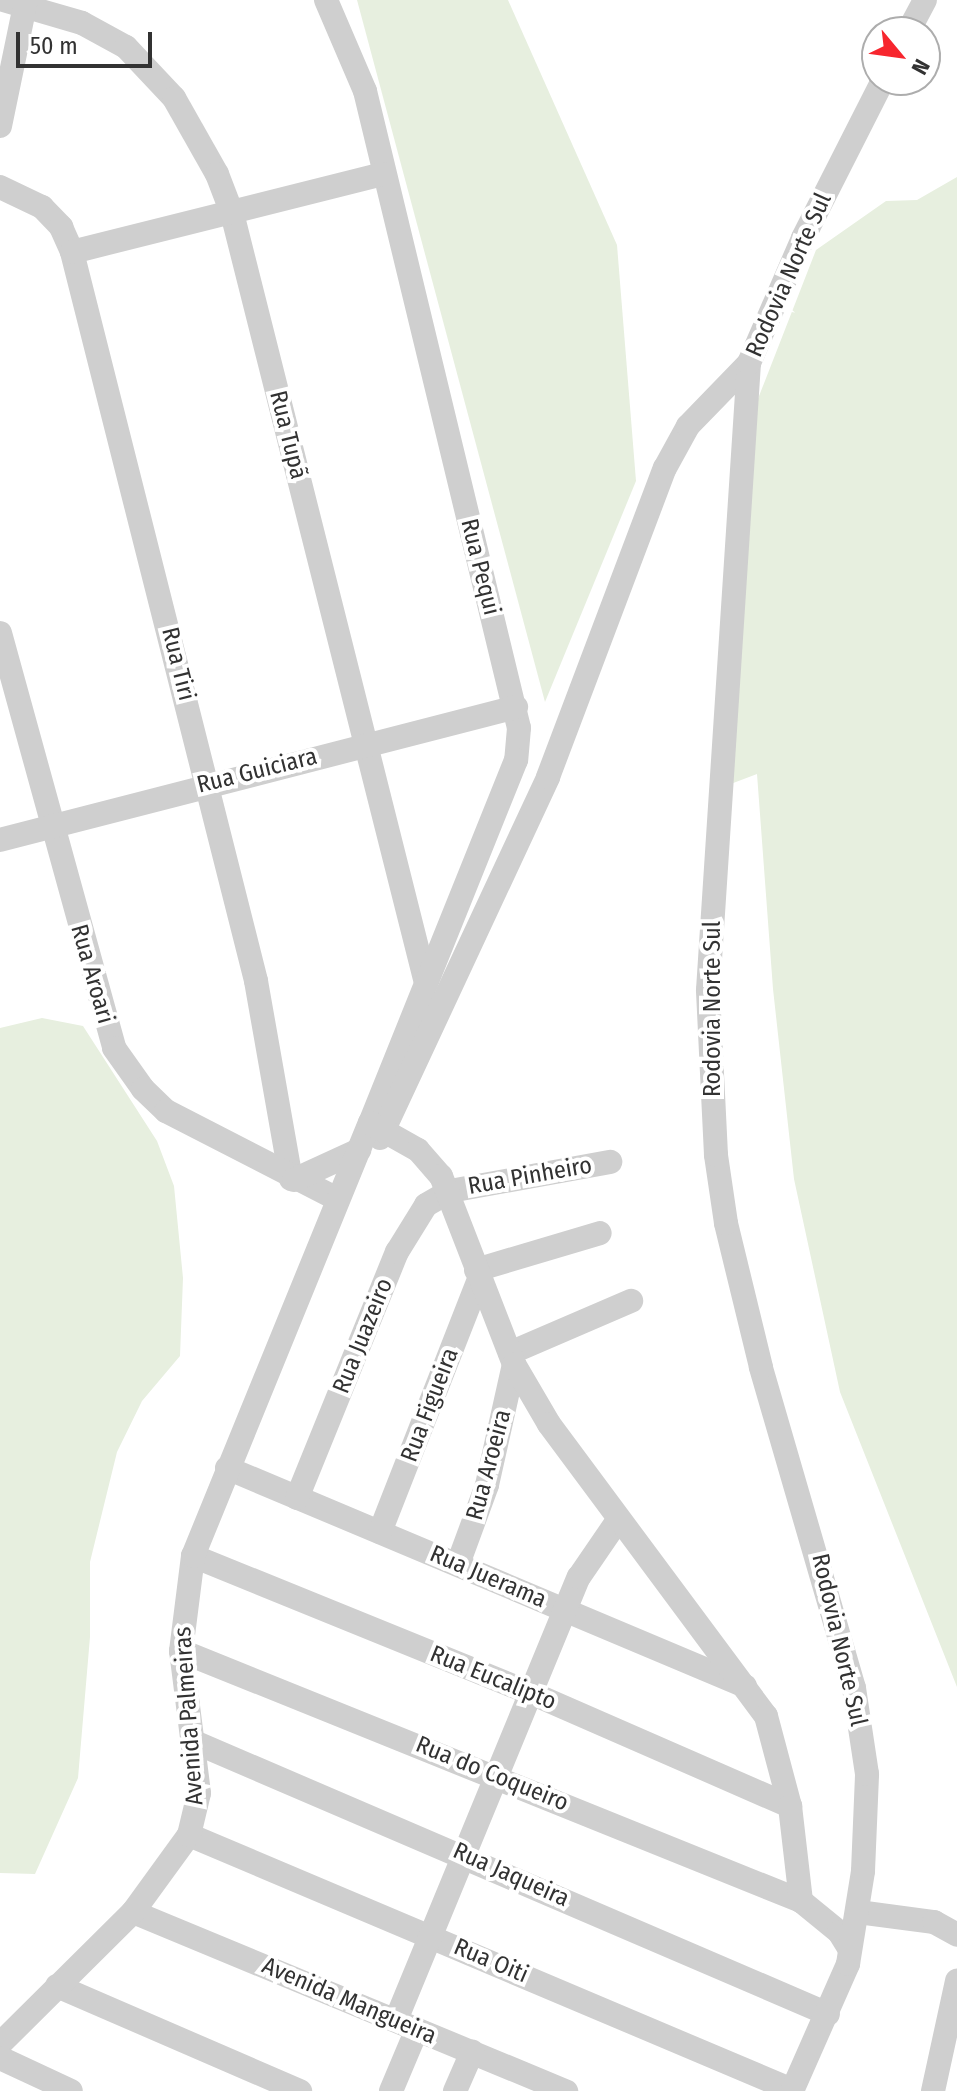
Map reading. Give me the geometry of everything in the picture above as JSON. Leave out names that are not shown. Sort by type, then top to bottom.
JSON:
[{"type":"street","name":"Rua Pequi","points":[[326,0],[355,61],[516,707],[516,760],[425,979],[377,1126]]},
{"type":"street","points":[[0,126],[18,2]]},
{"type":"street","name":"Rua Tupã","points":[[18,2],[102,32],[146,65],[198,136],[232,213],[425,979]]},
{"type":"street","name":"Rodovia Norte Sul","points":[[792,2090],[828,2014],[858,1912],[867,1774],[854,1688],[761,1367],[733,1251],[716,1155],[708,990],[749,363],[803,238],[875,96]]},
{"type":"street","points":[[72,252],[382,174]]},
{"type":"street","name":"Rua Tiri","points":[[0,187],[42,207],[61,227],[72,252],[256,981],[293,1180]]},
{"type":"street","points":[[337,1199],[357,1189],[377,1126],[548,777],[665,468],[688,426],[749,363]]},
{"type":"street","name":"Rua Aroari","points":[[0,633],[102,1017],[128,1070],[166,1111],[293,1180],[337,1199]]},
{"type":"street","name":"Rua Guiciara","points":[[0,840],[207,783],[516,707]]},
{"type":"street","points":[[377,1126],[432,1163],[450,1191],[478,1274],[512,1358],[580,1472],[747,1687],[772,1731],[790,1806],[801,1901],[839,1932],[849,1948]]},
{"type":"street","name":"Avenida Palmeiras","points":[[0,2044],[133,1912],[189,1835],[199,1793],[181,1651],[193,1556],[337,1199],[359,1150],[377,1126]]},
{"type":"street","points":[[293,1180],[359,1150]]},
{"type":"street","name":"Rua Pinheiro","points":[[450,1191],[610,1162]]},
{"type":"street","name":"Rua Juazeiro","points":[[297,1498],[397,1252],[416,1216],[450,1191]]},
{"type":"street","points":[[478,1274],[600,1233]]},
{"type":"street","name":"Rua Figueira","points":[[380,1532],[478,1274]]},
{"type":"street","points":[[512,1358],[631,1301]]},
{"type":"street","name":"Rua Aroeira","points":[[458,1564],[487,1485],[512,1358]]},
{"type":"street","name":"Rua Juerama","points":[[227,1468],[747,1687]]},
{"type":"street","points":[[391,2091],[433,1936],[497,1775],[587,1563],[618,1520]]},
{"type":"street","name":"Rua Eucalipto","points":[[193,1556],[531,1693],[790,1806]]},
{"type":"street","name":"Rua do Coqueiro","points":[[181,1651],[497,1775],[801,1901]]},
{"type":"street","name":"Rua Jaqueira","points":[[192,1741],[466,1855],[828,2014]]},
{"type":"street","name":"Rua Oiti","points":[[189,1835],[792,2090]]},
{"type":"street","name":"Avenida Mangueira","points":[[133,1912],[555,2089]]},
{"type":"street","points":[[858,1912],[934,1922],[957,1935]]},
{"type":"street","points":[[933,2091],[957,1981]]},
{"type":"street","points":[[57,1986],[300,2091]]},
{"type":"street","points":[[455,2091],[472,2052]]},
{"type":"street","points":[[0,2058],[33,2084],[71,2091]]},
{"type":"green space","points":[[357,0],[508,0],[617,245],[636,481],[545,702]]},
{"type":"green space","points":[[957,177],[957,1687],[840,1392],[794,1179],[773,989],[757,774],[728,785],[752,414],[816,250],[886,201],[917,200]]},
{"type":"green space","points":[[42,1018],[83,1026],[157,1141],[174,1186],[183,1278],[180,1356],[142,1401],[117,1452],[90,1562],[90,1637],[78,1778],[35,1874],[0,1873],[0,1028]]}]
